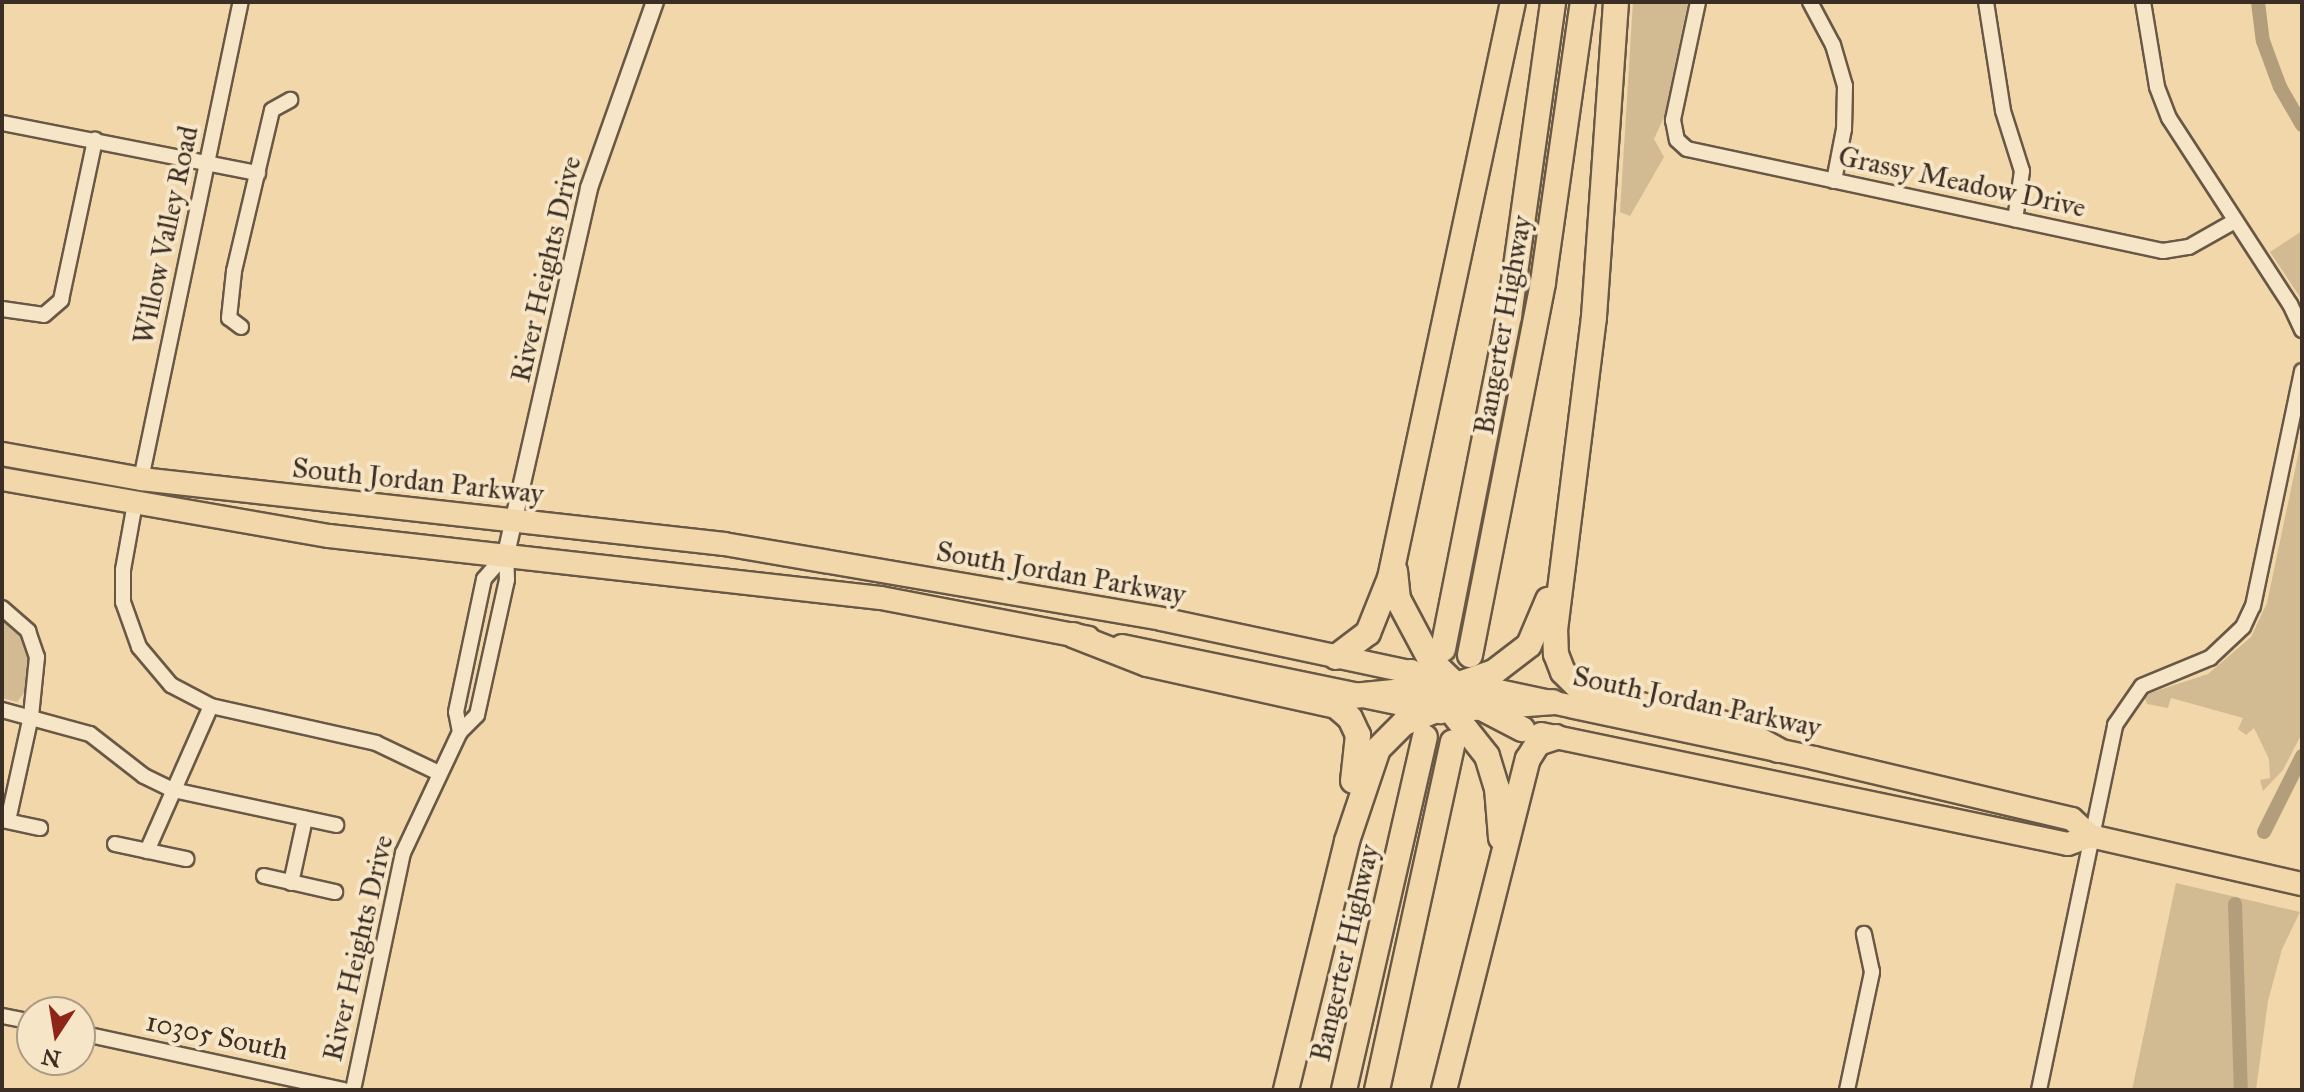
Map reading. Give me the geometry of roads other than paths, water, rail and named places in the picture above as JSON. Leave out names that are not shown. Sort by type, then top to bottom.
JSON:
[{"type":"highway","points":[[1336,657],[1368,633],[1396,557],[1513,2]]},
{"type":"highway","name":"Bangerter Highway","points":[[1443,649],[1507,330],[1553,2]]},
{"type":"highway","name":"Bangerter Highway","points":[[1470,655],[1543,282],[1583,2]]},
{"type":"highway","points":[[1616,2],[1594,317],[1554,638],[1560,665],[1573,685],[1593,696],[1734,726],[1778,750]]},
{"type":"highway","points":[[1286,1090],[1347,841],[1376,753],[1404,723],[1507,665],[1534,638],[1567,527]]},
{"type":"highway","points":[[1396,557],[1398,599],[1410,628],[1483,750],[1494,778],[1501,852]]},
{"type":"highway","points":[[1073,635],[1147,664],[1340,708],[1354,723],[1359,740],[1347,841]]},
{"type":"highway","points":[[1411,672],[1448,696],[1478,706],[1522,729]]},
{"type":"highway","points":[[1353,696],[1448,696]]},
{"type":"highway","points":[[1478,706],[1553,702]]},
{"type":"highway","name":"Bangerter Highway","points":[[1344,1090],[1425,737]]},
{"type":"highway","points":[[1444,1090],[1501,852],[1531,753],[1538,743],[1556,737]]},
{"type":"highway","points":[[1377,1090],[1453,742]]},
{"type":"main road","name":"South Jordan Parkway","points":[[2,454],[141,479],[749,548],[1161,619],[1411,672]]},
{"type":"main road","name":"South Jordan Parkway","points":[[2,479],[304,532],[896,600],[1353,696]]},
{"type":"main road","name":"South Jordan Parkway","points":[[1448,696],[1522,729],[1556,737],[2068,844],[2090,836]]},
{"type":"main road","name":"South Jordan Parkway","points":[[1448,696],[1553,702],[1778,750],[2072,819],[2090,836],[2302,884]]},
{"type":"street","name":"Willow Valley Road","points":[[141,479],[241,2]]},
{"type":"street","name":"River Heights Drive","points":[[353,1090],[399,866],[439,773],[460,732],[474,722],[482,698],[507,580],[506,554],[592,177],[655,2]]},
{"type":"street","name":"Grassy Meadow Drive","points":[[1698,2],[1673,120],[1677,140],[1693,151],[2170,251],[2189,247],[2235,221]]},
{"type":"street","points":[[1810,2],[1833,45],[1845,86],[1846,115],[1834,181]]},
{"type":"street","points":[[1986,2],[2003,111],[2022,171],[2015,220]]},
{"type":"street","points":[[2143,2],[2162,103],[2290,304],[2302,330]]},
{"type":"street","points":[[241,327],[230,320],[230,299],[272,110],[290,100]]},
{"type":"street","points":[[2,123],[258,173]]},
{"type":"street","points":[[2,309],[32,315],[52,311],[63,295],[95,140]]},
{"type":"street","points":[[2039,1090],[2111,736],[2126,701],[2149,681],[2220,652],[2248,617],[2302,371]]},
{"type":"street","points":[[135,503],[122,578],[132,633],[159,674],[211,706],[376,743],[439,773]]},
{"type":"street","name":"River Heights Drive","points":[[460,732],[456,712],[484,579],[506,554]]},
{"type":"street","points":[[2,608],[23,623],[36,648],[31,716],[5,821],[40,828]]},
{"type":"street","points":[[147,851],[211,706]]},
{"type":"street","points":[[2,710],[90,734],[144,776],[173,790],[336,825]]},
{"type":"street","points":[[291,883],[305,819]]},
{"type":"street","points":[[115,844],[186,859]]},
{"type":"street","points":[[264,876],[335,892]]},
{"type":"street","points":[[1847,1090],[1872,972],[1864,934]]},
{"type":"street","name":"10305 South","points":[[96,1036],[344,1090]]},
{"type":"waterway","points":[[2258,2],[2263,41],[2280,87],[2302,125]]},
{"type":"waterway","points":[[2264,832],[2302,756]]},
{"type":"waterway","points":[[2235,904],[2241,1090]]}]
